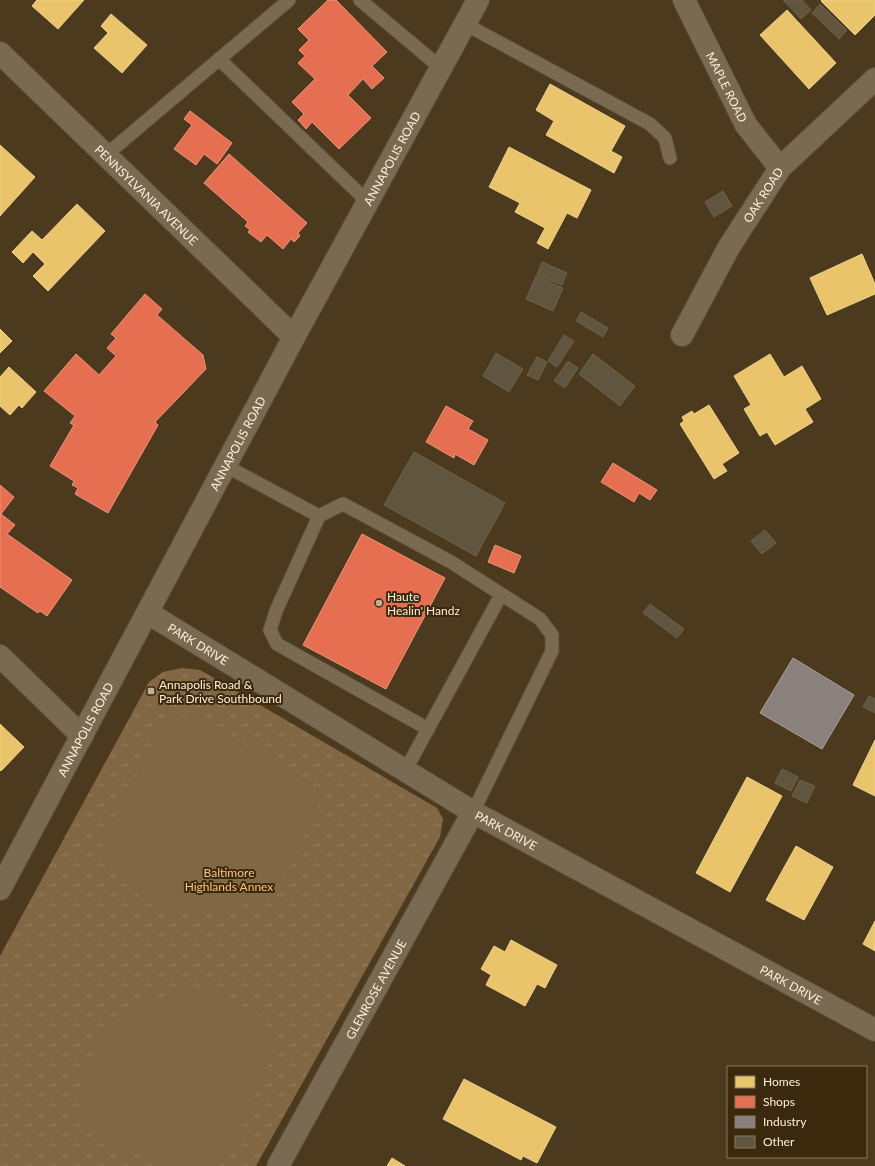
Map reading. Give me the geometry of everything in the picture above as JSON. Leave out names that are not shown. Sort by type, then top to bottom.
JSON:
[{"type":"street","name":"ANNAPOLIS ROAD","points":[[0,889],[294,337],[478,0]]},
{"type":"street","name":"MAPLE ROAD","points":[[684,0],[746,125],[780,168]]},
{"type":"street","name":"PENNSYLVANIA AVENUE","points":[[0,52],[294,337]]},
{"type":"street","name":"OAK ROAD","points":[[682,334],[729,247],[780,168],[875,79]]},
{"type":"street","name":"PARK DRIVE","points":[[148,613],[473,812],[875,1030]]},
{"type":"street","points":[[0,656],[82,736]]},
{"type":"street","name":"GLENROSE AVENUE","points":[[278,1166],[473,812]]},
{"type":"lane","points":[[106,155],[289,0]]},
{"type":"lane","points":[[360,0],[441,68]]},
{"type":"lane","points":[[465,24],[650,124],[665,138],[670,158]]},
{"type":"lane","points":[[219,59],[368,202]]},
{"type":"lane","points":[[226,466],[319,516]]},
{"type":"lane","points":[[428,729],[277,644],[270,630],[276,611],[319,516],[343,504],[451,562],[540,619],[552,635],[552,651],[473,812]]},
{"type":"lane","points":[[405,771],[501,595]]},
{"type":"green space","name":"Baltimore Highlands Annex","points":[[182,668],[200,670],[437,808],[443,819],[440,837],[256,1166],[0,1166],[0,956],[149,682],[163,672]]},
{"type":"green space","points":[[197,714],[323,794],[293,861],[275,886],[249,902],[215,912],[179,910],[140,895],[109,870],[100,849],[166,718]]},
{"type":"green space","points":[[192,991],[231,999],[258,1015],[277,1048],[219,1166],[160,1166],[78,1123],[83,1075],[95,1049],[117,1019],[148,999]]},
{"type":"building: Homes","points":[[37,0],[84,0],[58,29],[32,6]]},
{"type":"building: Homes","points":[[875,0],[875,15],[855,35],[821,1]]},
{"type":"building: Homes","points":[[787,10],[836,63],[809,89],[760,35]]},
{"type":"building: Homes","points":[[111,14],[147,45],[122,73],[94,48],[108,33],[101,26]]},
{"type":"building: Homes","points":[[550,84],[625,126],[611,151],[622,157],[614,173],[546,135],[554,121],[536,110]]},
{"type":"building: Homes","points":[[0,145],[35,177],[0,216]]},
{"type":"building: Homes","points":[[509,147],[591,190],[577,218],[567,213],[548,249],[537,243],[545,228],[515,212],[520,203],[489,187]]},
{"type":"building: Homes","points":[[77,204],[105,231],[48,291],[33,276],[45,264],[33,252],[23,263],[12,252],[32,231],[42,240]]},
{"type":"building: Homes","points":[[862,254],[875,284],[875,294],[827,315],[810,278]]},
{"type":"building: Homes","points":[[0,329],[12,341],[0,353]]},
{"type":"building: Homes","points":[[770,354],[784,377],[802,366],[821,399],[805,409],[813,422],[775,445],[767,432],[760,436],[744,409],[751,405],[734,376]]},
{"type":"building: Homes","points":[[9,367],[36,392],[22,408],[19,405],[10,415],[0,406],[0,377]]},
{"type":"building: Homes","points":[[709,405],[739,453],[722,464],[727,471],[714,479],[680,424],[684,421],[682,417],[692,411],[694,414]]},
{"type":"building: Homes","points":[[0,724],[24,747],[1,771],[0,770]]},
{"type":"building: Homes","points":[[875,740],[875,796],[853,785]]},
{"type":"building: Homes","points":[[747,777],[782,796],[730,892],[696,873]]},
{"type":"building: Homes","points":[[796,846],[833,867],[804,920],[766,900]]},
{"type":"building: Homes","points":[[875,921],[875,951],[863,944]]},
{"type":"building: Homes","points":[[511,940],[557,965],[545,988],[537,984],[525,1006],[486,985],[491,975],[481,969],[494,946],[505,952]]},
{"type":"building: Homes","points":[[464,1079],[556,1127],[537,1163],[523,1156],[521,1160],[443,1119]]},
{"type":"building: Homes","points":[[392,1158],[405,1166],[387,1166]]},
{"type":"building: Shops","points":[[328,0],[336,0],[387,52],[372,66],[384,78],[372,89],[363,79],[348,95],[371,118],[339,149],[312,122],[306,129],[298,120],[304,114],[292,102],[315,79],[298,63],[305,56],[299,50],[309,40],[298,29]]},
{"type":"building: Shops","points":[[190,111],[232,143],[217,164],[204,154],[196,165],[174,149],[192,125],[184,119]]},
{"type":"building: Shops","points":[[229,154],[307,223],[298,233],[300,236],[294,242],[291,239],[283,249],[267,235],[261,242],[248,232],[250,230],[245,226],[248,222],[204,183]]},
{"type":"building: Shops","points":[[145,294],[162,309],[157,315],[203,355],[206,369],[155,422],[158,425],[108,513],[75,494],[78,488],[72,485],[74,481],[50,466],[74,425],[70,423],[75,416],[44,391],[76,354],[99,375],[116,356],[107,348],[116,338],[111,334]]},
{"type":"building: Shops","points":[[446,406],[473,421],[468,429],[488,440],[474,465],[455,454],[454,458],[426,442]]},
{"type":"building: Shops","points":[[613,463],[657,490],[650,500],[639,493],[634,502],[601,482]]},
{"type":"building: Shops","points":[[0,485],[14,497],[1,514],[15,525],[7,534],[72,580],[47,616],[40,611],[38,613],[0,587]]},
{"type":"building: Shops","points":[[362,534],[445,578],[386,689],[303,645]]},
{"type":"building: Shops","points":[[495,545],[521,556],[514,573],[488,562]]},
{"type":"building: Industry","points":[[793,658],[854,695],[822,749],[760,713]]},
{"type":"building: Other","points":[[783,0],[802,0],[811,10],[801,19]]},
{"type":"building: Other","points":[[820,4],[847,30],[839,39],[812,13]]},
{"type":"building: Other","points":[[723,191],[732,206],[714,217],[705,202]]},
{"type":"building: Other","points":[[542,262],[567,273],[562,285],[537,275]]},
{"type":"building: Other","points":[[536,276],[563,288],[553,311],[526,299]]},
{"type":"building: Other","points":[[581,312],[608,328],[603,337],[576,321]]},
{"type":"building: Other","points":[[564,335],[574,341],[557,367],[548,361]]},
{"type":"building: Other","points":[[496,353],[523,369],[509,392],[483,376]]},
{"type":"building: Other","points":[[593,354],[635,386],[620,406],[579,374]]},
{"type":"building: Other","points":[[537,357],[547,362],[538,380],[527,375]]},
{"type":"building: Other","points":[[568,361],[578,368],[565,388],[554,381]]},
{"type":"building: Other","points":[[414,452],[505,503],[476,556],[384,505]]},
{"type":"building: Other","points":[[765,530],[776,543],[762,554],[751,541]]},
{"type":"building: Other","points":[[650,604],[684,629],[677,638],[643,613]]},
{"type":"building: Other","points":[[869,696],[875,699],[875,713],[863,707]]},
{"type":"building: Other","points":[[782,769],[798,777],[791,791],[775,783]]},
{"type":"building: Other","points":[[800,780],[815,786],[807,803],[792,796]]},
{"type":"place","name":"Haute Healin' Handz","points":[[379,603]]},
{"type":"place","name":"Annapolis Road & Park Drive Southbound","points":[[151,691]]}]
